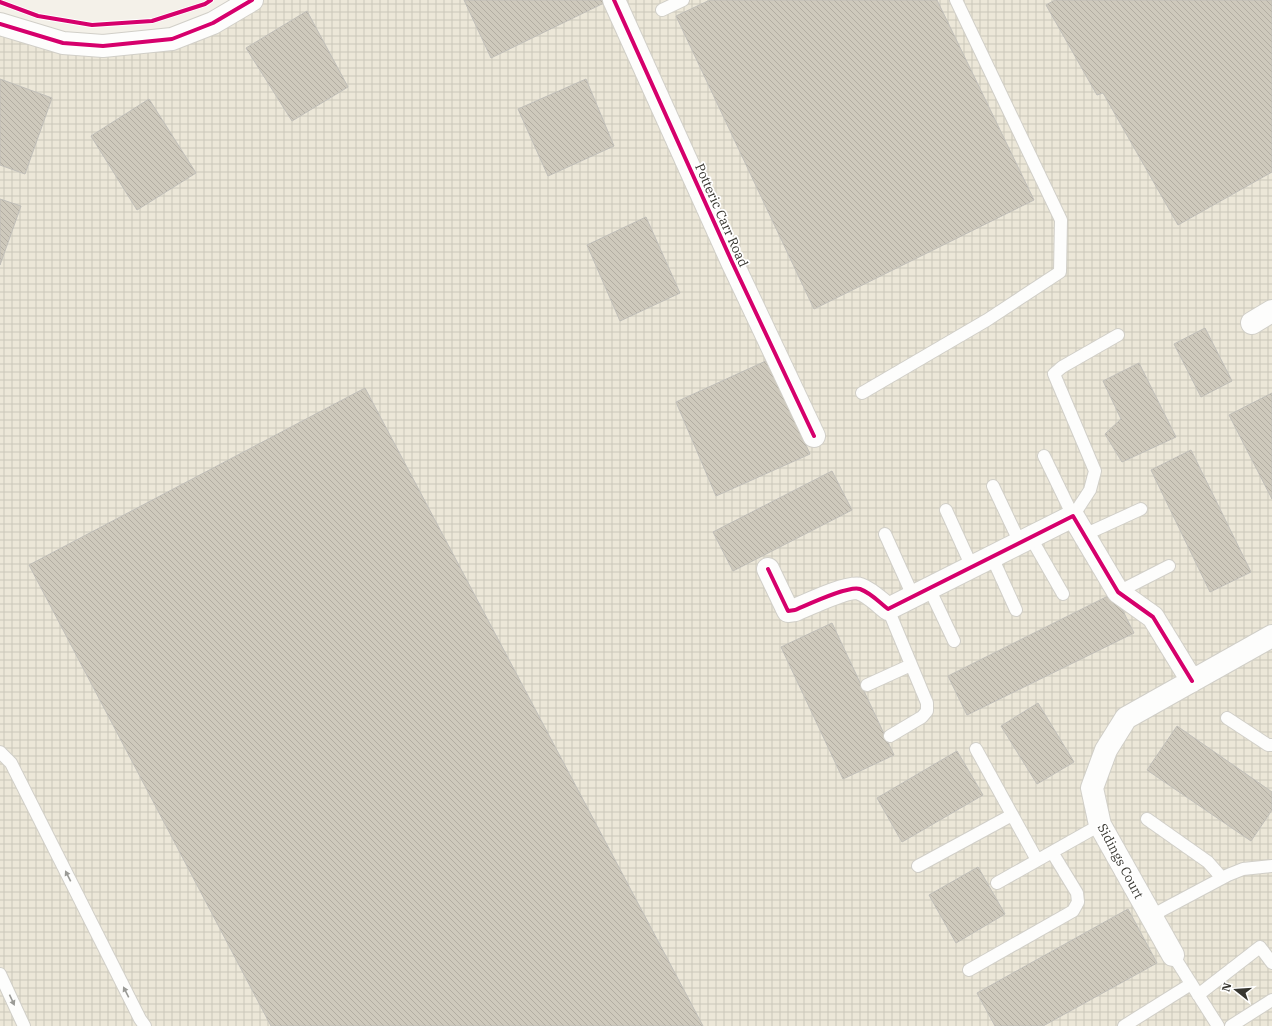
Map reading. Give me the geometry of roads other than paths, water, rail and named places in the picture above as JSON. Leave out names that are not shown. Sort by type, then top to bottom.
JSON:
[{"type":"street","points":[[0,24],[63,43],[103,46],[172,38],[213,23],[252,0]]},
{"type":"street","name":"Potteric Carr Road","points":[[614,0],[732,262],[814,436]]},
{"type":"street","points":[[1252,323],[1272,311]]},
{"type":"street","points":[[768,568],[788,611],[795,610],[844,590],[858,588],[871,594],[877,601],[888,609],[1073,516],[1118,592],[1154,617],[1192,681]]},
{"type":"street","name":"Sidings Court","points":[[1173,956],[1100,825],[1092,788],[1106,750],[1126,718],[1272,636]]},
{"type":"lane","points":[[662,10],[684,0]]},
{"type":"lane","points":[[862,393],[987,320],[1060,272],[1061,220],[956,0]]},
{"type":"lane","points":[[1073,516],[1090,490],[1095,471],[1054,374],[1062,367],[1118,335]]},
{"type":"lane","points":[[1044,456],[1073,516]]},
{"type":"lane","points":[[993,486],[1025,541],[1063,594]]},
{"type":"lane","points":[[1084,535],[1141,509]]},
{"type":"lane","points":[[946,510],[972,567]]},
{"type":"lane","points":[[885,534],[954,641]]},
{"type":"lane","points":[[992,557],[1016,610]]},
{"type":"lane","points":[[1118,592],[1169,566]]},
{"type":"lane","points":[[888,609],[926,703],[927,711],[922,717],[890,736]]},
{"type":"lane","points":[[867,685],[911,665]]},
{"type":"lane","points":[[1226,718],[1268,745],[1272,745]]},
{"type":"lane","points":[[976,749],[1038,860]]},
{"type":"lane","points":[[0,752],[12,763],[140,1019],[145,1026]]},
{"type":"lane","points":[[918,866],[1012,815]]},
{"type":"lane","points":[[1147,819],[1208,862],[1222,878]]},
{"type":"lane","points":[[997,883],[1100,825]]},
{"type":"lane","points":[[969,970],[1073,911],[1078,902],[1077,893],[1052,852]]},
{"type":"lane","points":[[1151,916],[1222,878],[1243,869],[1272,866]]},
{"type":"lane","points":[[1198,995],[1260,947],[1272,963]]},
{"type":"lane","points":[[1173,956],[1218,1026]]},
{"type":"lane","points":[[0,974],[24,1026]]},
{"type":"lane","points":[[1124,1026],[1191,984]]},
{"type":"lane","points":[[1231,1026],[1272,1000]]}]
